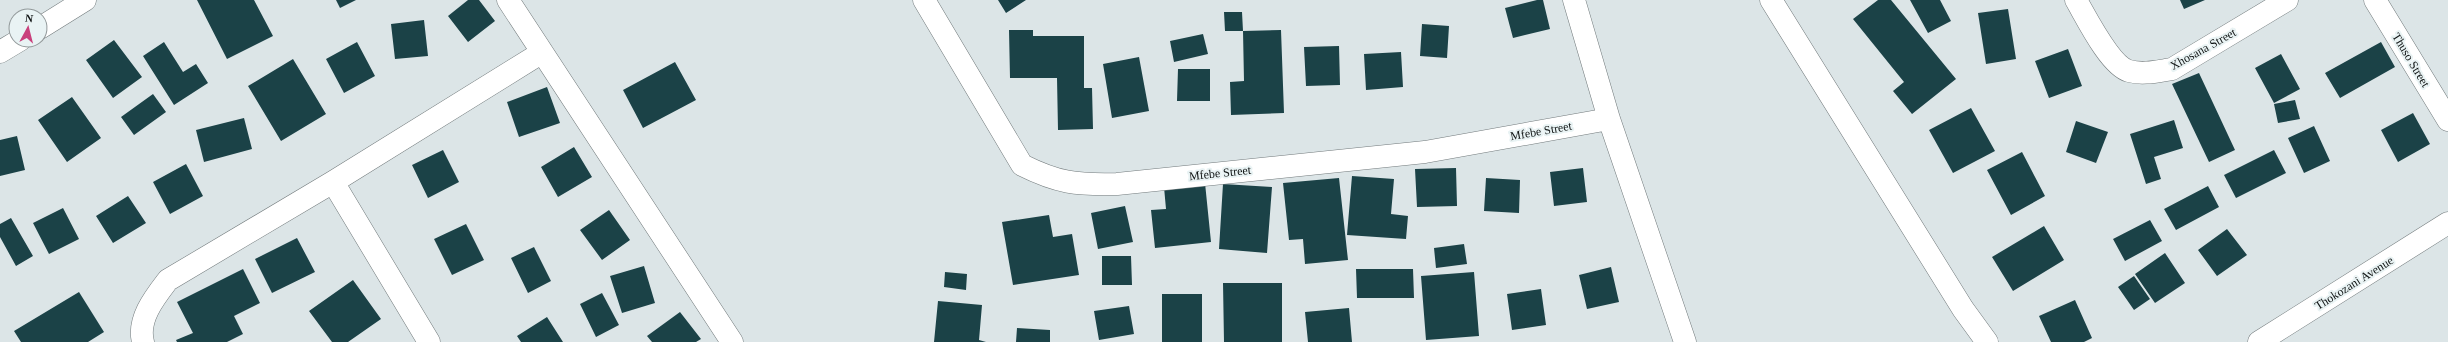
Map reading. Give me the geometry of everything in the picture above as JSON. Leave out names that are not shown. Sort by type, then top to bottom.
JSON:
[{"type":"street","points":[[508,0],[541,53],[732,342]]},
{"type":"street","name":"Mfebe Street","points":[[924,0],[1022,165],[1048,178],[1080,185],[1116,184],[1425,152],[1609,119]]},
{"type":"street","points":[[1574,0],[1609,119],[1685,342]]},
{"type":"street","points":[[1771,0],[1963,309],[1987,342]]},
{"type":"street","name":"Xhosana Street","points":[[2076,0],[2110,56],[2128,71],[2151,73],[2172,69],[2287,0]]},
{"type":"street","name":"Thuso Street","points":[[2375,0],[2448,120]]},
{"type":"street","points":[[48,22],[77,2]]},
{"type":"street","points":[[143,342],[144,319],[153,300],[168,280],[333,182],[541,53]]},
{"type":"street","points":[[333,182],[429,342]]},
{"type":"street","name":"Thokozani Avenue","points":[[2259,342],[2448,223]]},
{"type":"building","points":[[197,0],[254,0],[273,36],[227,59]]},
{"type":"building","points":[[336,0],[356,0],[340,8]]},
{"type":"building","points":[[468,0],[479,0],[495,21],[468,42],[448,16]]},
{"type":"building","points":[[998,0],[1026,0],[1006,13]]},
{"type":"building","points":[[1537,0],[1543,0],[1550,29],[1513,38],[1505,8]]},
{"type":"building","points":[[1878,0],[1891,0],[1956,79],[1912,114],[1893,91],[1904,82],[1853,19]]},
{"type":"building","points":[[1910,0],[1940,0],[1951,21],[1928,33]]},
{"type":"building","points":[[2180,0],[2205,0],[2184,9]]},
{"type":"building","points":[[2008,9],[2016,59],[1986,64],[1978,13]]},
{"type":"building","points":[[1224,12],[1242,12],[1243,31],[1225,31]]},
{"type":"building","points":[[424,20],[428,56],[395,59],[391,24]]},
{"type":"building","points":[[1422,24],[1449,26],[1447,58],[1420,56]]},
{"type":"building","points":[[1009,30],[1033,30],[1033,36],[1084,36],[1084,88],[1092,88],[1093,129],[1058,130],[1057,78],[1010,78]]},
{"type":"building","points":[[1281,30],[1284,113],[1231,115],[1230,82],[1244,81],[1243,31]]},
{"type":"building","points":[[1203,34],[1208,54],[1174,62],[1170,41]]},
{"type":"building","points":[[114,40],[142,77],[113,98],[86,60]]},
{"type":"building","points":[[164,42],[183,72],[196,64],[208,83],[174,105],[143,56]]},
{"type":"building","points":[[357,42],[375,76],[344,93],[326,59]]},
{"type":"building","points":[[2381,42],[2395,67],[2340,98],[2325,73]]},
{"type":"building","points":[[1339,46],[1340,85],[1306,86],[1304,47]]},
{"type":"building","points":[[2068,49],[2082,86],[2049,98],[2035,61]]},
{"type":"building","points":[[1401,52],[1403,87],[1366,90],[1364,54]]},
{"type":"building","points":[[2281,54],[2300,89],[2274,103],[2255,68]]},
{"type":"building","points":[[1139,57],[1149,111],[1112,118],[1103,64]]},
{"type":"building","points":[[293,59],[326,114],[281,141],[248,86]]},
{"type":"building","points":[[675,62],[696,100],[643,128],[623,90]]},
{"type":"building","points":[[1178,69],[1210,69],[1210,101],[1177,101]]},
{"type":"building","points":[[2199,73],[2235,150],[2209,162],[2172,84]]},
{"type":"building","points":[[547,87],[560,123],[519,137],[507,102]]},
{"type":"building","points":[[153,94],[166,112],[134,135],[121,117]]},
{"type":"building","points":[[72,97],[101,138],[67,162],[38,120]]},
{"type":"building","points":[[2295,100],[2300,119],[2278,123],[2274,104]]},
{"type":"building","points":[[1971,108],[1995,151],[1953,173],[1929,130]]},
{"type":"building","points":[[2413,113],[2430,144],[2398,162],[2381,130]]},
{"type":"building","points":[[244,118],[252,149],[204,162],[196,130]]},
{"type":"building","points":[[2174,120],[2183,148],[2154,157],[2161,179],[2146,184],[2130,134]]},
{"type":"building","points":[[2076,121],[2108,132],[2096,163],[2066,152]]},
{"type":"building","points":[[2314,126],[2330,161],[2304,173],[2288,138]]},
{"type":"building","points":[[17,136],[25,170],[0,176],[0,140]]},
{"type":"building","points":[[574,147],[592,177],[558,197],[541,167]]},
{"type":"building","points":[[443,150],[459,182],[428,198],[412,165]]},
{"type":"building","points":[[2274,150],[2286,173],[2236,198],[2224,175]]},
{"type":"building","points":[[2022,152],[2045,196],[2011,215],[1987,170]]},
{"type":"building","points":[[186,164],[203,196],[170,214],[153,182]]},
{"type":"building","points":[[1456,168],[1457,206],[1417,207],[1415,169]]},
{"type":"building","points":[[1583,168],[1587,202],[1554,206],[1550,172]]},
{"type":"building","points":[[1352,176],[1394,179],[1391,214],[1408,216],[1406,239],[1347,235]]},
{"type":"building","points":[[1339,178],[1348,260],[1305,264],[1303,239],[1289,240],[1283,183]]},
{"type":"building","points":[[1486,178],[1520,180],[1519,213],[1484,211]]},
{"type":"building","points":[[1205,183],[1211,242],[1155,248],[1151,210],[1166,209],[1164,187]]},
{"type":"building","points":[[1223,184],[1272,187],[1267,253],[1219,249]]},
{"type":"building","points":[[2208,186],[2219,207],[2176,230],[2164,209]]},
{"type":"building","points":[[128,196],[146,223],[113,243],[96,216]]},
{"type":"building","points":[[1125,206],[1133,242],[1098,249],[1091,213]]},
{"type":"building","points":[[63,208],[79,239],[49,254],[33,223]]},
{"type":"building","points":[[609,210],[630,240],[602,260],[580,230]]},
{"type":"building","points":[[1049,215],[1053,237],[1072,234],[1079,275],[1013,285],[1002,222]]},
{"type":"building","points":[[11,218],[33,256],[16,266],[0,237],[0,224]]},
{"type":"building","points":[[2150,220],[2162,241],[2125,261],[2113,239]]},
{"type":"building","points":[[466,224],[484,260],[452,275],[434,239]]},
{"type":"building","points":[[2044,226],[2064,260],[2013,291],[1992,257]]},
{"type":"building","points":[[2227,229],[2247,255],[2217,276],[2198,250]]},
{"type":"building","points":[[297,238],[315,272],[272,293],[255,259]]},
{"type":"building","points":[[1464,244],[1467,264],[1436,268],[1434,248]]},
{"type":"building","points":[[534,247],[551,281],[528,293],[511,258]]},
{"type":"building","points":[[2165,253],[2185,283],[2155,303],[2135,274]]},
{"type":"building","points":[[1102,256],[1131,256],[1132,285],[1102,285]]},
{"type":"building","points":[[644,266],[655,303],[622,313],[610,276]]},
{"type":"building","points":[[1611,267],[1619,302],[1587,309],[1579,275]]},
{"type":"building","points":[[243,269],[260,303],[234,316],[243,334],[227,342],[177,342],[176,340],[193,333],[177,302]]},
{"type":"building","points":[[1356,269],[1413,269],[1414,298],[1357,298]]},
{"type":"building","points":[[945,272],[967,274],[966,290],[944,287]]},
{"type":"building","points":[[1474,272],[1479,336],[1426,340],[1421,276]]},
{"type":"building","points":[[2134,276],[2150,299],[2134,310],[2118,287]]},
{"type":"building","points":[[353,280],[381,319],[348,342],[332,342],[309,311]]},
{"type":"building","points":[[1223,283],[1282,283],[1282,342],[1224,342]]},
{"type":"building","points":[[1541,289],[1546,325],[1512,330],[1507,294]]},
{"type":"building","points":[[79,292],[104,332],[88,342],[21,342],[14,331]]},
{"type":"building","points":[[602,293],[619,325],[596,337],[580,304]]},
{"type":"building","points":[[1162,294],[1202,294],[1202,342],[1162,342]]},
{"type":"building","points":[[2075,300],[2092,338],[2084,342],[2051,342],[2039,316]]},
{"type":"building","points":[[938,301],[982,305],[979,340],[986,342],[934,342]]},
{"type":"building","points":[[1129,306],[1134,334],[1099,340],[1094,311]]},
{"type":"building","points":[[1349,308],[1352,342],[1308,342],[1305,312]]},
{"type":"building","points":[[680,312],[701,339],[696,342],[652,342],[647,336]]},
{"type":"building","points":[[547,317],[563,342],[521,342],[517,336]]},
{"type":"building","points":[[1017,328],[1050,330],[1050,342],[1016,342]]}]
